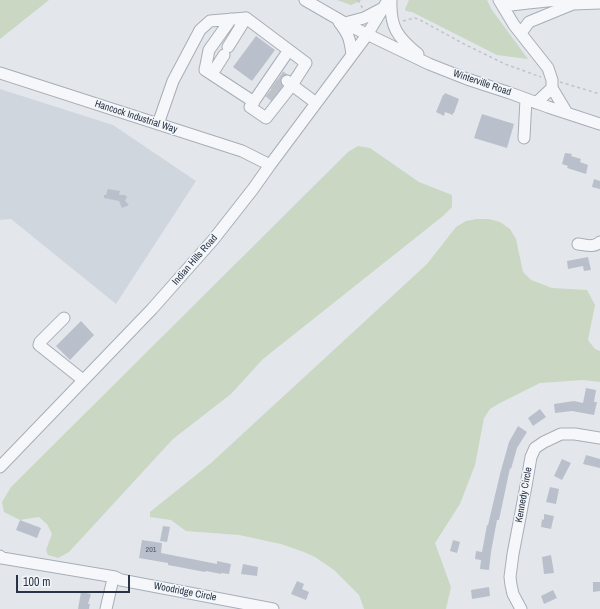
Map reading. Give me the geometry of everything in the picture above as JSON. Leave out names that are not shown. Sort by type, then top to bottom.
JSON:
[{"type":"street","name":"Winterville Road","points":[[305,0],[341,21],[429,64],[467,79],[600,124]]},
{"type":"street","points":[[501,3],[528,3],[557,0],[573,4],[600,4]]},
{"type":"street","points":[[352,55],[349,38],[341,21],[364,18],[387,3],[398,35],[414,52],[429,64]]},
{"type":"street","name":"Indian Hills Road","points":[[0,467],[152,309],[213,240],[253,189],[352,55],[387,3]]},
{"type":"street","points":[[501,3],[514,25],[548,68],[567,113]]},
{"type":"street","points":[[521,33],[530,22],[573,4]]},
{"type":"street","points":[[212,74],[246,18]]},
{"type":"street","points":[[158,124],[173,81],[200,30],[210,21],[246,18],[289,50],[306,63],[277,86],[254,102],[250,107],[266,118],[277,86],[289,50]]},
{"type":"street","points":[[231,19],[209,50],[205,70],[254,102]]},
{"type":"street","name":"Hancock Industrial Way","points":[[0,73],[242,151],[270,164]]},
{"type":"street","points":[[524,138],[531,101],[556,85]]},
{"type":"street","points":[[277,86],[316,103]]},
{"type":"street","points":[[578,244],[592,246],[600,242]]},
{"type":"street","points":[[64,318],[40,342],[39,345],[83,380]]},
{"type":"street","name":"Kennedy Circle","points":[[521,609],[513,594],[510,577],[531,457],[535,448],[562,434],[575,434],[600,438]]},
{"type":"street","name":"Woodridge Circle","points":[[1,560],[115,577],[121,580],[274,609]]},
{"type":"street","points":[[106,609],[112,583],[115,577]]},
{"type":"path","points":[[358,0],[364,12]]},
{"type":"path","points":[[402,22],[415,18],[505,64],[544,78]]},
{"type":"path","points":[[556,85],[600,94]]},
{"type":"shaded area","points":[[0,89],[113,125],[196,181],[116,304],[11,219],[0,220]]},
{"type":"green space","points":[[0,0],[49,0],[0,39]]},
{"type":"green space","points":[[337,0],[362,0],[351,5]]},
{"type":"green space","points":[[409,0],[487,0],[492,10],[528,59],[497,55],[412,12],[406,11],[405,9]]},
{"type":"green space","points":[[358,146],[370,148],[419,182],[452,195],[452,207],[443,216],[263,359],[231,394],[173,439],[69,552],[58,558],[48,555],[46,550],[52,534],[47,524],[39,517],[20,520],[4,512],[2,502],[11,487],[348,152]]},
{"type":"green space","points":[[489,219],[500,222],[510,229],[516,239],[523,272],[531,280],[552,288],[587,290],[595,305],[588,340],[595,349],[600,351],[600,382],[583,380],[540,383],[490,409],[484,418],[475,465],[460,504],[435,543],[451,587],[446,609],[364,609],[359,595],[334,570],[315,557],[304,552],[281,544],[239,535],[186,531],[171,520],[150,517],[150,512],[211,463],[427,264],[456,227],[466,221]]},
{"type":"building","points":[[256,36],[275,50],[252,81],[233,67]]},
{"type":"building","points":[[445,93],[459,99],[453,115],[445,112],[444,116],[436,112]]},
{"type":"building","points":[[482,114],[514,124],[507,148],[474,138]]},
{"type":"building","points":[[565,153],[572,154],[571,156],[581,159],[580,162],[588,165],[586,174],[567,168],[568,166],[562,164]]},
{"type":"building","points":[[594,179],[600,181],[600,189],[592,187]]},
{"type":"building","points":[[108,189],[120,191],[119,195],[125,195],[127,197],[125,201],[129,205],[122,208],[119,201],[104,198],[104,195],[106,195]]},
{"type":"building","points":[[588,257],[591,270],[584,271],[583,266],[568,269],[567,261]]},
{"type":"building","points":[[81,321],[94,335],[70,360],[56,346]]},
{"type":"building","points":[[586,388],[596,390],[594,402],[597,402],[594,415],[572,411],[555,413],[554,404],[574,401],[583,403]]},
{"type":"building","points":[[540,409],[546,417],[533,426],[528,418]]},
{"type":"building","points":[[518,426],[527,432],[517,448],[511,469],[510,468],[499,520],[497,520],[489,570],[480,569],[481,560],[475,559],[476,551],[482,552],[487,525],[509,442]]},
{"type":"building","points":[[586,455],[600,459],[600,468],[583,464]]},
{"type":"building","points":[[562,459],[571,463],[562,480],[554,476]]},
{"type":"building","points":[[550,487],[559,489],[556,504],[546,502]]},
{"type":"building","points":[[544,514],[554,516],[551,529],[541,527],[542,519],[544,520]]},
{"type":"building","points":[[20,520],[41,528],[37,538],[16,530]]},
{"type":"building","points":[[163,526],[170,527],[167,542],[160,541]]},
{"type":"building","points":[[142,540],[162,543],[161,553],[217,564],[217,561],[231,564],[229,574],[205,572],[139,558]]},
{"type":"building","points":[[453,540],[460,542],[457,553],[450,551]]},
{"type":"building","points":[[551,555],[554,573],[544,574],[542,557]]},
{"type":"building","points":[[243,564],[258,567],[257,576],[241,574]]},
{"type":"building","points":[[297,581],[304,584],[302,589],[309,592],[306,600],[291,594]]},
{"type":"building","points":[[593,582],[600,582],[600,591],[593,592]]},
{"type":"building","points":[[489,587],[490,596],[472,599],[471,590]]},
{"type":"building","points":[[553,590],[557,598],[544,604],[541,596]]},
{"type":"building","points":[[81,592],[91,594],[88,604],[90,604],[89,609],[78,609]]},
{"type":"tunnel","points":[[280,76],[287,81]]},
{"type":"tunnel","points":[[274,84],[281,89]]},
{"type":"tunnel","points":[[269,92],[275,97]]}]
